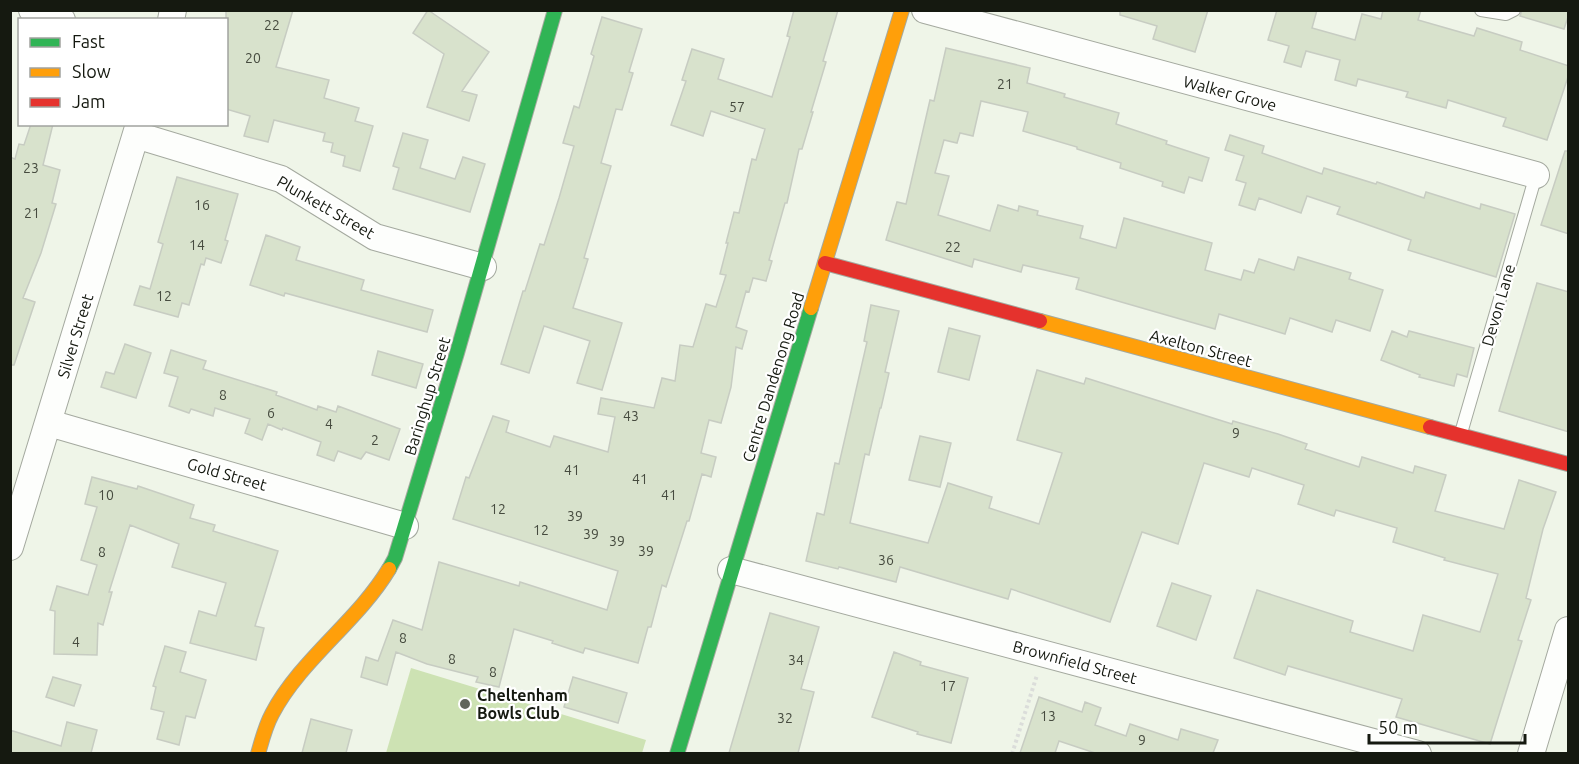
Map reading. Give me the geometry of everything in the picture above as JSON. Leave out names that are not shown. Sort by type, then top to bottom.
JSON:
[{"type":"street","points":[[32,10],[56,18]]},
{"type":"street","name":"Baringhup Street","points":[[258,753],[266,724],[273,711],[383,578],[395,558],[483,267],[555,10]]},
{"type":"street","name":"Centre Dandenong Road","points":[[677,753],[902,10]]},
{"type":"street","name":"Walker Grove","points":[[925,10],[1536,176]]},
{"type":"street","name":"Plunkett Street","points":[[138,130],[281,179],[375,237],[483,267]]},
{"type":"street","name":"Silver Street","points":[[10,547],[138,130]]},
{"type":"street","name":"Axelton Street","points":[[825,263],[1569,464]]},
{"type":"street","name":"Gold Street","points":[[49,423],[405,526]]},
{"type":"street","name":"Brownfield Street","points":[[732,570],[1418,753]]},
{"type":"street","points":[[1531,753],[1569,630]]},
{"type":"lane","points":[[1481,10],[1506,14],[1514,10]]},
{"type":"lane","name":"Devon Lane","points":[[1460,435],[1536,176]]},
{"type":"path","points":[[1012,753],[1037,675]]},
{"type":"green space","name":"Cheltenham Bowls Club","points":[[411,668],[646,740],[642,753],[386,753]]},
{"type":"building","points":[[226,10],[293,10],[276,67],[329,80],[324,98],[359,108],[355,121],[373,126],[360,171],[343,166],[345,156],[331,152],[333,143],[323,141],[325,133],[274,120],[268,142],[244,136],[250,116],[228,110],[228,18],[226,18]]},
{"type":"building","points":[[428,10],[489,52],[462,91],[477,95],[469,121],[427,107],[444,54],[413,33]]},
{"type":"building","points":[[794,10],[838,10],[823,61],[826,62],[811,112],[813,112],[802,149],[799,149],[787,203],[785,203],[769,260],[772,261],[766,281],[753,278],[749,292],[746,291],[736,327],[747,331],[742,349],[736,347],[731,387],[721,423],[709,420],[701,453],[716,457],[711,477],[702,474],[689,521],[687,521],[666,587],[662,585],[651,627],[648,627],[638,663],[585,648],[583,653],[514,629],[499,687],[476,682],[478,677],[427,664],[396,652],[387,685],[361,677],[366,657],[378,661],[393,620],[422,630],[439,562],[519,586],[520,582],[607,610],[618,571],[453,519],[466,477],[469,478],[493,416],[509,421],[506,432],[550,447],[554,436],[608,452],[615,417],[598,414],[601,398],[654,408],[662,378],[675,381],[680,345],[693,347],[706,304],[716,307],[726,275],[720,274],[734,212],[739,213],[752,159],[756,160],[765,129],[711,111],[703,136],[671,125],[686,81],[682,80],[692,49],[724,59],[718,79],[772,97],[790,37],[787,36]]},
{"type":"building","points":[[1120,10],[1208,10],[1195,52],[1153,39],[1157,26],[1120,15]]},
{"type":"building","points":[[1277,10],[1317,10],[1312,28],[1355,40],[1362,14],[1381,19],[1383,10],[1421,10],[1418,20],[1474,36],[1477,28],[1522,42],[1520,50],[1569,66],[1569,74],[1547,140],[1503,126],[1506,118],[1448,100],[1446,108],[1406,97],[1408,92],[1358,79],[1356,86],[1335,80],[1340,60],[1306,51],[1301,67],[1284,62],[1289,46],[1268,40]]},
{"type":"building","points":[[1522,10],[1569,10],[1569,14],[1564,29],[1520,16]]},
{"type":"building","points":[[602,17],[642,29],[629,72],[633,73],[622,110],[616,109],[601,163],[611,166],[584,258],[588,259],[573,308],[622,323],[602,390],[577,383],[590,341],[544,326],[529,373],[501,364],[523,291],[525,291],[540,244],[544,245],[559,198],[574,146],[563,143],[574,106],[579,108],[594,56],[591,54]]},
{"type":"building","points":[[946,48],[1030,68],[1027,83],[1065,94],[1064,97],[1119,113],[1116,124],[1209,158],[1202,181],[1189,177],[1184,193],[1162,186],[1163,182],[1120,168],[1121,163],[1023,131],[1028,112],[981,101],[973,136],[960,133],[957,143],[944,140],[935,173],[949,176],[938,215],[990,231],[998,205],[1018,211],[1019,206],[1038,211],[1037,215],[1083,226],[1080,238],[1116,248],[1124,218],[1212,243],[1205,270],[1241,280],[1244,270],[1254,273],[1259,259],[1294,270],[1298,257],[1351,273],[1349,279],[1383,290],[1370,331],[1336,320],[1332,332],[1290,318],[1285,334],[1219,314],[1215,329],[1076,289],[1079,278],[1023,265],[1021,272],[974,259],[972,267],[886,240],[897,202],[906,204],[930,100],[934,101]]},
{"type":"building","points":[[30,126],[53,126],[43,165],[60,170],[52,203],[56,204],[41,253],[23,298],[35,302],[14,365],[10,365],[10,157],[15,159],[19,144],[24,145]]},
{"type":"building","points":[[403,133],[428,140],[420,168],[455,179],[463,157],[485,164],[470,212],[393,189],[399,168],[393,166]]},
{"type":"building","points":[[1230,135],[1264,146],[1262,153],[1322,174],[1324,168],[1376,184],[1377,182],[1424,198],[1426,192],[1480,209],[1481,204],[1515,214],[1496,277],[1408,250],[1411,240],[1337,214],[1340,207],[1307,196],[1301,213],[1259,198],[1255,210],[1239,205],[1246,183],[1236,180],[1244,156],[1225,150]]},
{"type":"building","points":[[1565,151],[1569,151],[1569,234],[1541,225]]},
{"type":"building","points":[[177,177],[238,194],[221,263],[206,258],[204,265],[201,264],[189,305],[182,303],[178,317],[134,305],[140,286],[150,289],[163,244],[158,242]]},
{"type":"building","points":[[266,235],[300,247],[296,260],[364,280],[361,290],[433,310],[427,332],[285,293],[284,296],[250,285]]},
{"type":"building","points":[[1537,283],[1569,292],[1569,432],[1499,411]]},
{"type":"building","points":[[871,305],[899,311],[885,372],[889,373],[881,408],[869,455],[865,454],[850,523],[928,543],[948,483],[992,497],[989,508],[1039,524],[1062,453],[1017,440],[1037,370],[1084,384],[1086,378],[1232,424],[1233,421],[1278,434],[1307,444],[1305,449],[1359,467],[1362,457],[1413,473],[1415,466],[1446,475],[1435,511],[1504,529],[1519,480],[1556,492],[1543,529],[1526,598],[1531,600],[1518,640],[1522,641],[1490,744],[1396,717],[1402,699],[1288,666],[1285,675],[1234,658],[1257,590],[1353,621],[1350,632],[1413,651],[1423,615],[1480,632],[1498,574],[1444,560],[1445,558],[1393,542],[1397,528],[1336,510],[1334,516],[1298,504],[1304,485],[1252,468],[1249,477],[1204,463],[1178,544],[1142,532],[1110,622],[1011,589],[1008,599],[900,567],[896,582],[806,561],[817,513],[824,515],[835,463],[839,464],[867,342],[864,341]]},
{"type":"building","points":[[949,328],[980,336],[969,380],[938,372]]},
{"type":"building","points":[[1392,331],[1407,337],[1409,331],[1474,348],[1467,377],[1457,374],[1454,386],[1419,377],[1420,375],[1381,360]]},
{"type":"building","points":[[125,344],[151,353],[136,398],[101,387],[106,372],[114,374]]},
{"type":"building","points":[[171,350],[206,361],[203,369],[277,392],[276,395],[317,410],[318,406],[336,412],[338,406],[400,429],[389,460],[366,452],[361,459],[338,451],[334,461],[317,455],[321,442],[283,428],[282,430],[268,424],[262,440],[245,433],[250,419],[215,408],[213,416],[191,409],[189,413],[169,406],[178,377],[164,373]]},
{"type":"building","points":[[378,351],[423,364],[416,388],[372,375]]},
{"type":"building","points":[[920,436],[951,443],[940,487],[909,480]]},
{"type":"building","points":[[92,477],[137,489],[138,486],[194,505],[190,518],[215,525],[213,531],[278,551],[255,626],[264,628],[256,660],[190,643],[199,611],[216,616],[226,583],[172,567],[179,544],[130,525],[109,592],[112,592],[103,625],[98,623],[97,655],[54,654],[55,611],[50,610],[57,586],[88,595],[97,565],[81,560],[97,507],[85,504]]},
{"type":"building","points":[[1172,583],[1211,596],[1196,640],[1157,626]]},
{"type":"building","points":[[770,613],[819,627],[801,689],[814,692],[798,753],[729,753]]},
{"type":"building","points":[[165,646],[186,652],[180,672],[206,680],[195,718],[186,716],[179,745],[157,739],[164,712],[151,709],[156,687],[153,686]]},
{"type":"building","points":[[894,652],[921,662],[920,665],[968,678],[951,743],[917,734],[918,732],[872,717]]},
{"type":"building","points":[[53,677],[81,685],[74,706],[46,697]]},
{"type":"building","points":[[573,677],[627,693],[618,723],[564,707]]},
{"type":"building","points":[[1039,697],[1082,712],[1085,702],[1101,708],[1095,725],[1126,736],[1130,724],[1178,740],[1181,729],[1218,740],[1213,753],[1095,753],[1059,741],[1055,753],[1020,753]]},
{"type":"building","points":[[311,719],[352,730],[346,753],[302,753]]},
{"type":"building","points":[[67,722],[97,730],[91,753],[10,753],[10,730],[61,746]]},
{"type":"traffic: fast","points":[[389,569],[395,558],[457,353],[555,10]]},
{"type":"traffic: fast","points":[[677,754],[811,308]]},
{"type":"traffic: slow","points":[[811,308],[902,10]]},
{"type":"traffic: slow","points":[[1040,321],[1430,427]]},
{"type":"traffic: slow","points":[[258,754],[267,724],[284,694],[313,658],[361,606],[389,569]]},
{"type":"traffic: jam","points":[[825,263],[1040,321]]},
{"type":"traffic: jam","points":[[1430,427],[1568,464]]},
{"type":"place","name":"Cheltenham Bowls Club","points":[[465,704]]}]
